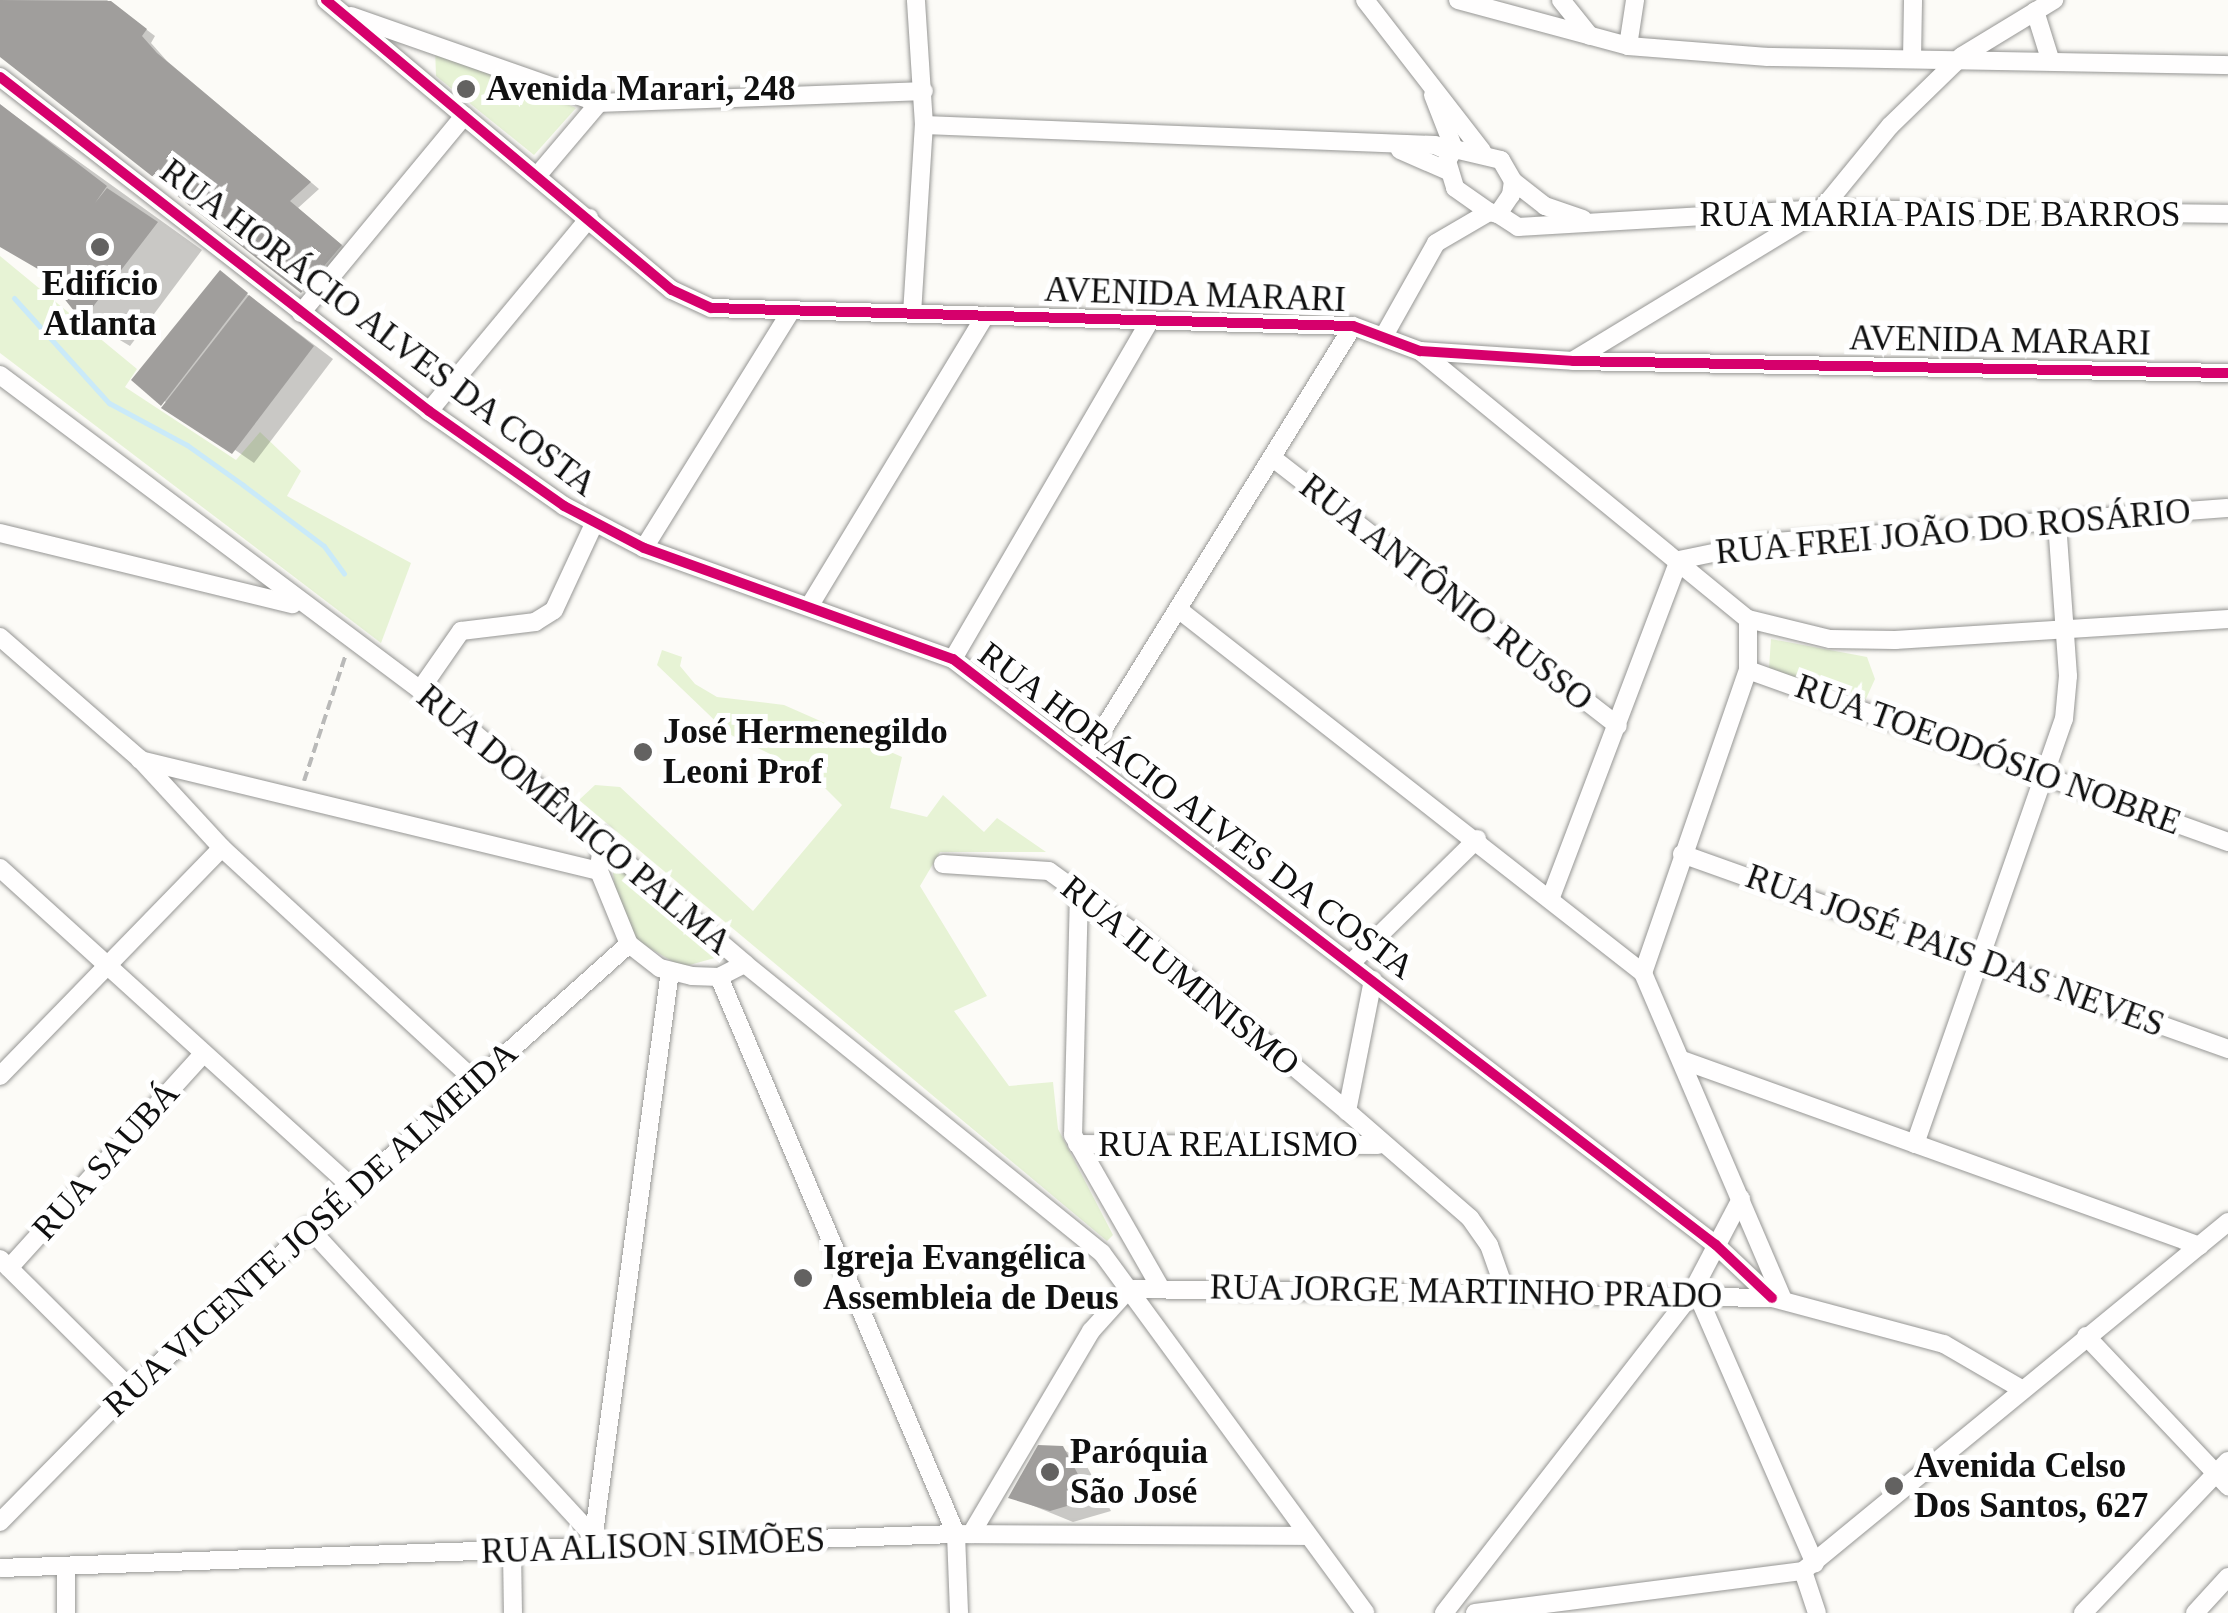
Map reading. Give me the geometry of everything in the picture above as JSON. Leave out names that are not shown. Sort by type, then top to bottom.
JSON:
[{"type":"street","name":"AVENIDA MARARI","points":[[326,0],[699,306],[1353,326],[1385,334],[1420,351],[1574,361],[2228,373]]},
{"type":"street","points":[[912,314],[924,126],[916,0]]},
{"type":"street","points":[[1365,0],[1432,89],[1451,157],[1455,188],[1494,213]]},
{"type":"street","points":[[1458,0],[1628,46],[1912,59],[1962,56],[2228,65]]},
{"type":"street","points":[[1561,0],[1590,36]]},
{"type":"street","points":[[1628,46],[1634,0]]},
{"type":"street","points":[[1912,59],[1914,0]]},
{"type":"street","points":[[1574,361],[1822,209],[1890,126],[1962,56],[2054,0]]},
{"type":"street","points":[[341,12],[436,40],[599,103],[924,91]]},
{"type":"street","points":[[2035,12],[2050,59]]},
{"type":"street","name":"RUA HORÁCIO ALVES DA COSTA","points":[[0,77],[429,411],[594,524],[644,548],[953,659],[1716,1244],[1778,1298]]},
{"type":"street","name":"RUA MARIA PAIS DE BARROS","points":[[1432,89],[1482,151],[1500,160],[1513,181],[1545,206],[1593,222]]},
{"type":"street","points":[[538,176],[599,103]]},
{"type":"street","points":[[301,312],[464,116]]},
{"type":"street","points":[[924,126],[1395,147],[1451,157],[1482,151]]},
{"type":"street","points":[[1385,334],[1436,243],[1494,213],[1513,181]]},
{"type":"street","name":"RUA MARIA PAIS DE BARROS","points":[[1494,213],[1518,227],[1822,209],[2228,214]]},
{"type":"street","points":[[429,411],[589,218]]},
{"type":"street","points":[[644,548],[791,310]]},
{"type":"street","points":[[810,605],[986,316]]},
{"type":"street","points":[[953,659],[1150,321]]},
{"type":"street","points":[[1086,758],[1353,326]]},
{"type":"street","points":[[1420,351],[1748,620],[1830,638],[2228,619]]},
{"type":"street","name":"RUA DOMÊNICO PALMA","points":[[0,374],[302,606],[420,690],[602,836],[745,964],[1102,1254],[1365,1613]]},
{"type":"street","name":"RUA ANTÔNIO RUSSO","points":[[1274,459],[1618,726]]},
{"type":"street","name":"RUA FREI JOÃO DO ROSÁRIO","points":[[1551,897],[1678,560],[1761,543],[2228,508]]},
{"type":"street","points":[[1914,1144],[1976,957],[2068,703],[2057,520]]},
{"type":"street","points":[[420,690],[461,631],[536,622],[554,610],[594,524]]},
{"type":"street","points":[[0,533],[302,606]]},
{"type":"street","points":[[1178,609],[1478,839],[1643,973],[1741,1199],[1778,1298]]},
{"type":"street","points":[[1643,973],[1748,670],[1748,620]]},
{"type":"street","points":[[0,637],[140,760],[222,848],[474,1080]]},
{"type":"street","name":"RUA TOEODÓSIO NOBRE","points":[[1748,670],[2228,842]]},
{"type":"street","points":[[140,760],[300,795],[599,871]]},
{"type":"street","points":[[602,836],[599,871],[629,944],[670,971],[719,977],[745,964]]},
{"type":"street","points":[[1351,962],[1478,839]]},
{"type":"street","points":[[0,1076],[222,848]]},
{"type":"street","name":"RUA JOSÉ PAIS DAS NEVES","points":[[1682,854],[2228,1048]]},
{"type":"street","name":"RUA ILUMINISMO","points":[[943,864],[1037,868],[1079,892],[1347,1111],[1378,1145],[1470,1218],[1489,1245],[1506,1293]]},
{"type":"street","points":[[0,868],[353,1188]]},
{"type":"street","points":[[1079,892],[1069,1107],[1077,1144],[1160,1287]]},
{"type":"street","name":"RUA VICENTE JOSÉ DE ALMEIDA","points":[[0,1522],[130,1389],[629,944]]},
{"type":"street","points":[[593,1542],[670,971]]},
{"type":"street","points":[[719,977],[964,1534],[959,1613]]},
{"type":"street","points":[[1347,1111],[1373,980]]},
{"type":"street","name":"RUA SAUBÁ","points":[[5,1264],[202,1055]]},
{"type":"street","points":[[1682,1060],[2200,1246]]},
{"type":"street","name":"RUA REALISMO","points":[[1077,1144],[1378,1145]]},
{"type":"street","points":[[1444,1613],[1694,1296],[1741,1199]]},
{"type":"street","points":[[1475,1613],[1809,1567],[2228,1222]]},
{"type":"street","points":[[308,1227],[593,1542]]},
{"type":"street","points":[[5,1264],[130,1389]]},
{"type":"street","points":[[964,1534],[1091,1330],[1128,1289]]},
{"type":"street","name":"RUA JORGE MARTINHO PRADO","points":[[1128,1289],[1778,1298],[1944,1344],[2023,1390]]},
{"type":"street","points":[[1694,1296],[1809,1567],[1817,1613]]},
{"type":"street","points":[[2082,1613],[2224,1473],[2086,1336]]},
{"type":"street","name":"RUA ALISON SIMÕES","points":[[0,1568],[512,1551],[593,1542],[964,1534],[1307,1536]]},
{"type":"street","points":[[512,1551],[514,1613]]},
{"type":"street","points":[[66,1568],[66,1613]]},
{"type":"street","points":[[2195,1613],[2228,1577]]},
{"type":"street","points":[[1586,1613],[1611,1596]]},
{"type":"path","points":[[300,795],[352,638]]},
{"type":"green space","points":[[435,47],[576,108],[534,155],[436,76]]},
{"type":"green space","points":[[0,256],[137,369],[125,387],[236,460],[260,432],[301,471],[287,496],[411,563],[381,643],[0,353]]},
{"type":"green space","points":[[1771,639],[1867,657],[1875,679],[1859,714],[1768,683]]},
{"type":"green space","points":[[662,650],[682,657],[680,666],[695,684],[717,697],[784,705],[902,757],[890,808],[927,817],[943,795],[984,832],[997,818],[1046,852],[940,852],[920,886],[987,996],[954,1011],[1009,1086],[1053,1082],[1058,1129],[1113,1235],[1107,1241],[579,800],[595,785],[620,787],[753,911],[842,805],[811,774],[729,734],[657,665]]},
{"type":"green space","points":[[611,856],[722,956],[682,967],[636,940],[615,889]]},
{"type":"building","points":[[0,0],[111,1],[147,29],[142,36],[157,53],[311,182],[290,201],[342,245],[301,293],[0,57]]},
{"type":"building","points":[[0,104],[107,186],[95,203],[107,188],[158,222],[82,321],[43,272],[0,247]]},
{"type":"building","points":[[220,270],[248,293],[161,406],[131,380]]},
{"type":"building","points":[[249,295],[314,346],[232,454],[161,408]]},
{"type":"building","name":"Paróquia São José","points":[[1038,1445],[1063,1446],[1091,1499],[1050,1511],[1008,1498]]},
{"type":"waterway","points":[[14,298],[109,403],[187,445],[243,485],[324,546],[344,574]]},
{"type":"cycle path","points":[[326,0],[672,290],[711,308],[1353,326],[1420,351],[1573,361],[2228,373]]},
{"type":"cycle path","points":[[0,77],[429,411],[564,506],[644,548],[953,659],[1716,1245],[1772,1298]]},
{"type":"place","name":"Avenida Marari, 248","points":[[466,89]]},
{"type":"place","name":"Edifício Atlanta","points":[[100,247]]},
{"type":"place","name":"José Hermenegildo Leoni Prof","points":[[643,752]]},
{"type":"place","name":"Igreja Evangélica Assembleia de Deus","points":[[803,1278]]},
{"type":"place","name":"Paróquia São José","points":[[1050,1472]]},
{"type":"place","name":"Avenida Celso Dos Santos, 627","points":[[1894,1486]]}]
